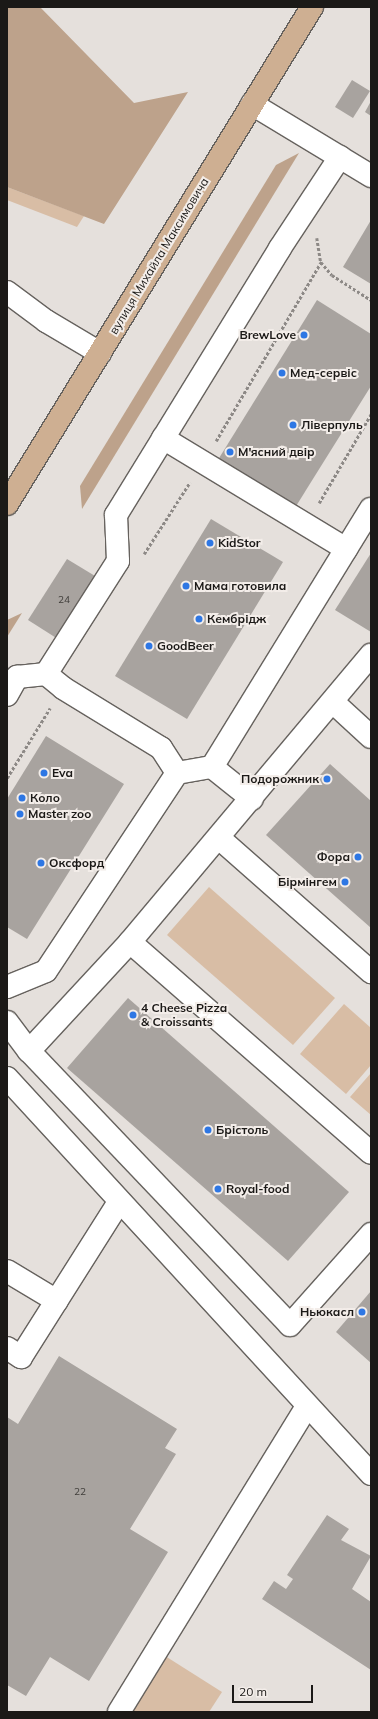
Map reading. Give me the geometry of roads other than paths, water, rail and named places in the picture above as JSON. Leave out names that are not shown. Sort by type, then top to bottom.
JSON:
[{"type":"main road","name":"вулиця Михайла Максимовича","points":[[7,504],[312,7]]},
{"type":"lane","points":[[252,104],[371,176]]},
{"type":"lane","points":[[46,674],[118,561],[116,515],[340,157]]},
{"type":"lane","points":[[7,292],[46,322],[100,354]]},
{"type":"lane","points":[[163,438],[346,549]]},
{"type":"lane","points":[[212,767],[371,508]]},
{"type":"lane","points":[[29,1051],[130,942],[334,703],[371,655]]},
{"type":"lane","points":[[7,696],[17,677],[46,674],[63,688],[161,748],[177,773]]},
{"type":"lane","points":[[334,703],[371,737]]},
{"type":"lane","points":[[7,987],[46,971],[177,773],[212,767],[252,799]]},
{"type":"lane","points":[[219,838],[371,972]]},
{"type":"lane","points":[[130,942],[371,1153]]},
{"type":"lane","points":[[7,1022],[29,1051],[290,1325],[370,1239]]},
{"type":"lane","points":[[7,1078],[119,1202],[371,1474]]},
{"type":"lane","points":[[7,1348],[21,1357],[119,1202]]},
{"type":"lane","points":[[7,1271],[57,1302]]},
{"type":"lane","points":[[119,1712],[307,1406]]},
{"type":"place","name":"BrewLove","points":[[304,335]]},
{"type":"place","name":"Мед-сервіс","points":[[282,373]]},
{"type":"place","name":"Ліверпуль","points":[[293,425]]},
{"type":"place","name":"М'ясний двір","points":[[230,452]]},
{"type":"place","name":"KidStor","points":[[210,543]]},
{"type":"place","name":"Мама готовила","points":[[186,586]]},
{"type":"place","name":"Кембрідж","points":[[199,619]]},
{"type":"place","name":"GoodBeer","points":[[149,646]]},
{"type":"place","name":"Eva","points":[[44,773]]},
{"type":"place","name":"Подорожник","points":[[327,779]]},
{"type":"place","name":"Коло","points":[[22,798]]},
{"type":"place","name":"Master zoo","points":[[20,814]]},
{"type":"place","name":"Фора","points":[[358,857]]},
{"type":"place","name":"Оксфорд","points":[[41,863]]},
{"type":"place","name":"Бірмінгем","points":[[345,882]]},
{"type":"place","name":"4 Cheese Pizza & Croissants","points":[[133,1015]]},
{"type":"place","name":"Брістоль","points":[[208,1130]]},
{"type":"place","name":"Royal-food","points":[[218,1189]]},
{"type":"place","name":"Ньюкасл","points":[[362,1312]]}]
